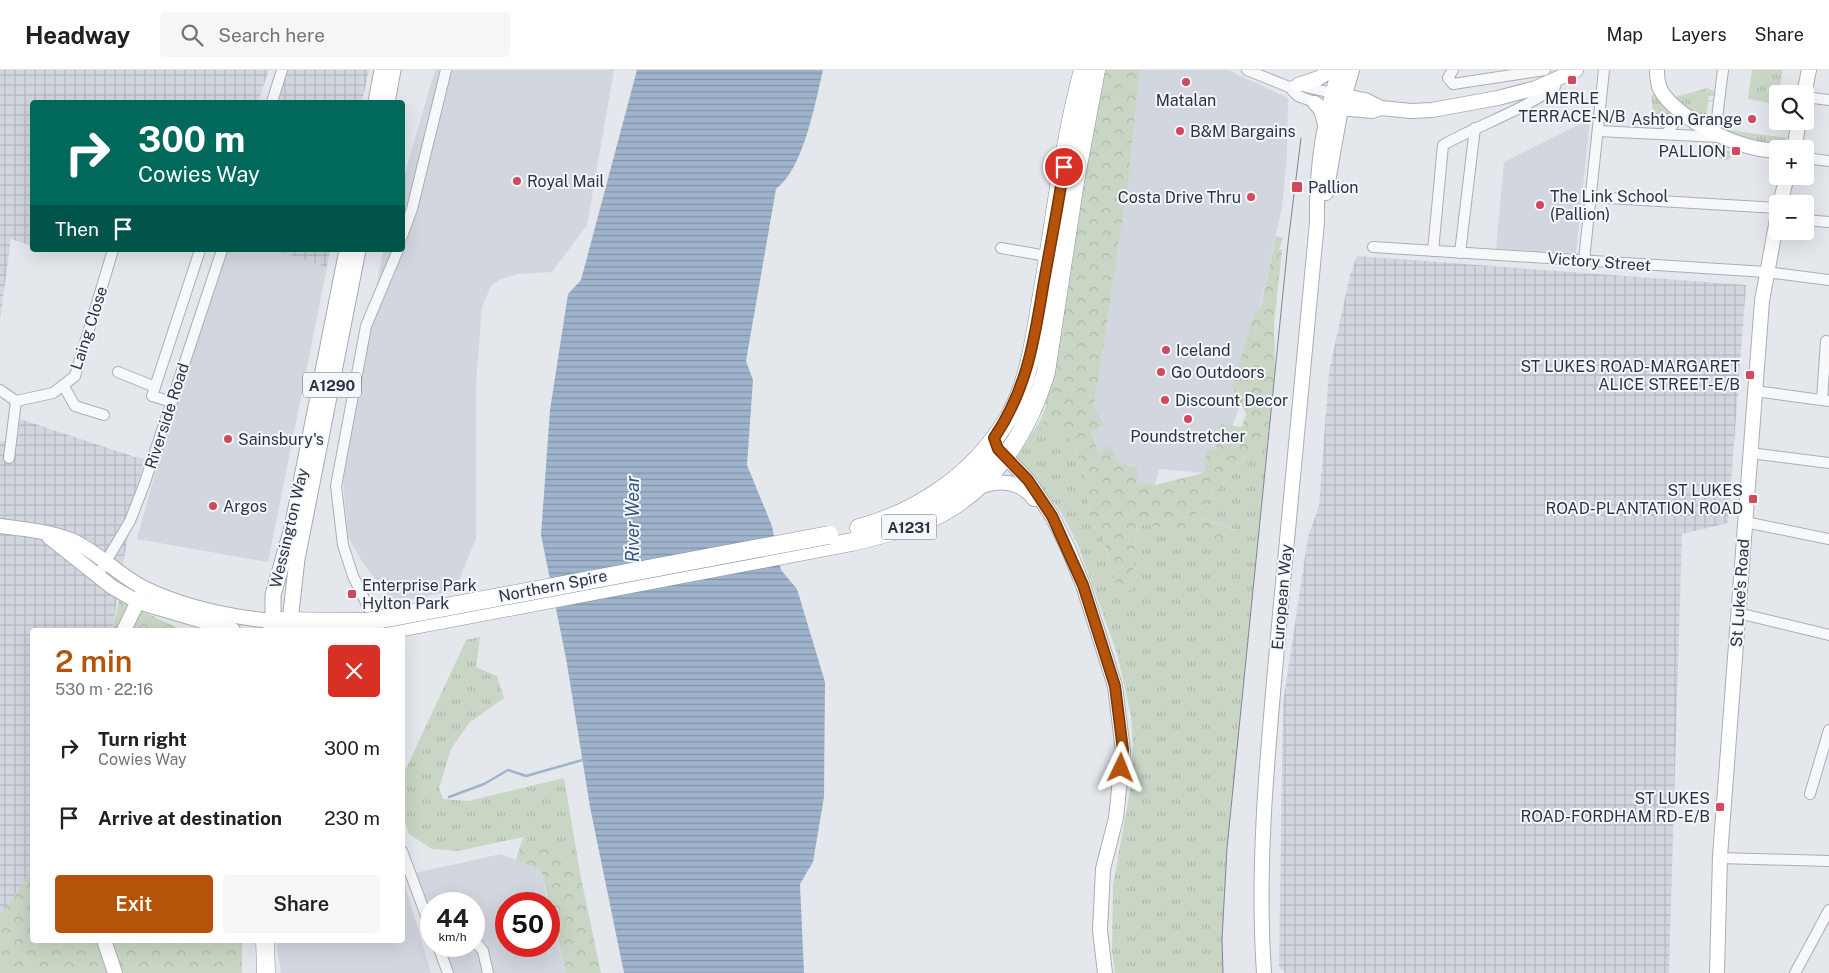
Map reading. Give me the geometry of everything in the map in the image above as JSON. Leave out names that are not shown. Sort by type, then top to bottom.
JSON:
[{"type":"highway","name":"A1231","points":[[830,540],[880,535],[925,521],[957,504],[977,488],[1007,457],[1026,425],[1046,372],[1056,257],[1073,115],[1083,70]]},
{"type":"highway","name":"A1231","points":[[830,540],[895,516],[915,507],[939,492],[976,460],[1010,414],[1022,386],[1075,182],[1096,70]]},
{"type":"highway","name":"Northern Spire","points":[[373,626],[830,540]]},
{"type":"highway","name":"Northern Spire","points":[[398,628],[830,540]]},
{"type":"highway","name":"A1231","points":[[281,626],[373,626]]},
{"type":"highway","points":[[253,943],[254,973]]},
{"type":"highway","points":[[265,943],[266,973]]},
{"type":"main road","points":[[376,100],[382,70]]},
{"type":"main road","points":[[387,100],[393,70]]},
{"type":"main road","name":"Wessington Way","points":[[281,626],[273,595],[292,528],[347,252]]},
{"type":"main road","name":"Wessington Way","points":[[281,626],[298,559],[358,252]]},
{"type":"street","points":[[273,100],[282,70]]},
{"type":"street","points":[[405,228],[412,208],[446,70]]},
{"type":"street","points":[[1246,70],[1336,101]]},
{"type":"street","points":[[1294,86],[1319,78],[1331,70]]},
{"type":"street","points":[[1336,101],[1339,70]]},
{"type":"street","points":[[1336,101],[1352,70]]},
{"type":"street","points":[[1453,70],[1448,78],[1453,84],[1545,70]]},
{"type":"street","points":[[1584,260],[1604,70]]},
{"type":"street","points":[[1652,70],[1660,89],[1682,112],[1718,136]]},
{"type":"street","points":[[1657,70],[1660,89]]},
{"type":"street","points":[[1718,136],[1723,70]]},
{"type":"street","points":[[1807,85],[1809,70]]},
{"type":"street","points":[[1315,103],[1365,100],[1381,108],[1411,111],[1432,110],[1498,98],[1536,88],[1568,72]]},
{"type":"street","points":[[1433,251],[1443,145],[1538,99],[1555,87],[1568,72]]},
{"type":"street","points":[[1294,86],[1298,96],[1315,103],[1321,110],[1325,124]]},
{"type":"street","points":[[1814,97],[1829,100]]},
{"type":"street","name":"European Way","points":[[1264,973],[1260,924],[1260,858],[1270,721],[1317,222],[1317,198],[1325,124],[1336,101]]},
{"type":"street","name":"European Way","points":[[1317,222],[1326,196],[1336,101]]},
{"type":"street","points":[[1667,133],[1682,112]]},
{"type":"street","points":[[1460,252],[1475,128]]},
{"type":"street","points":[[1598,131],[1718,136],[1769,150]]},
{"type":"street","points":[[1814,159],[1829,161]]},
{"type":"street","points":[[1591,197],[1769,213]]},
{"type":"street","points":[[1814,221],[1829,222]]},
{"type":"street","name":"St Luke's Road","points":[[1717,973],[1720,858],[1750,453],[1762,301],[1772,240]]},
{"type":"street","name":"Victory Street","points":[[1373,247],[1766,272],[1829,280]]},
{"type":"street","points":[[1001,248],[1056,257]]},
{"type":"street","name":"Laing Close","points":[[16,401],[53,393],[75,376],[112,252]]},
{"type":"street","points":[[172,402],[152,396],[197,252]]},
{"type":"street","name":"Riverside Road","points":[[98,575],[130,521],[172,402],[221,252]]},
{"type":"street","points":[[373,626],[343,545],[336,486],[366,326],[397,252]]},
{"type":"street","points":[[1755,391],[1825,401],[1826,341]]},
{"type":"street","points":[[118,372],[155,387]]},
{"type":"street","points":[[63,385],[76,406],[104,415]]},
{"type":"street","points":[[0,390],[16,401],[9,458]]},
{"type":"street","points":[[994,438],[998,449],[1028,480],[1056,524],[1083,585],[1115,686],[1123,750],[1116,818],[1103,869],[1100,930],[1105,973]]},
{"type":"street","points":[[1750,453],[1829,463]]},
{"type":"street","points":[[895,516],[920,513],[961,488],[994,457],[1007,457]]},
{"type":"street","points":[[977,488],[992,483],[1009,483],[1022,487],[1056,524]]},
{"type":"street","points":[[1745,522],[1829,539]]},
{"type":"street","points":[[0,532],[0,526],[41,531],[72,540],[106,562],[121,575],[145,588],[174,600],[281,626]]},
{"type":"street","points":[[41,531],[112,587],[138,602],[226,628]]},
{"type":"street","points":[[125,628],[145,588]]},
{"type":"street","points":[[1738,613],[1829,634]]},
{"type":"street","points":[[1810,794],[1829,730]]},
{"type":"street","points":[[1720,858],[1829,861]]},
{"type":"street","points":[[405,859],[420,899]]},
{"type":"street","points":[[1795,973],[1829,910]]},
{"type":"street","points":[[105,943],[115,973]]},
{"type":"street","points":[[442,957],[448,973]]},
{"type":"street","points":[[485,957],[488,973]]},
{"type":"shaded area","points":[[0,70],[269,70],[259,100],[30,100],[30,245],[11,239],[0,320]]},
{"type":"shaded area","points":[[288,70],[369,70],[362,100],[278,100]]},
{"type":"shaded area","points":[[435,70],[614,70],[587,225],[552,272],[518,274],[501,279],[491,286],[482,307],[476,382],[476,538],[455,590],[394,603],[363,563],[348,537],[343,481],[383,252],[405,252],[405,173]]},
{"type":"shaded area","points":[[1140,70],[1228,70],[1288,98],[1287,157],[1282,207],[1237,415],[1221,451],[1204,473],[1159,469],[1155,485],[1136,482],[1138,468],[1118,462],[1098,452],[1091,431],[1103,426],[1094,407],[1128,184]]},
{"type":"shaded area","name":"The Link School (Pallion)","points":[[1590,119],[1576,253],[1496,249],[1504,162]]},
{"type":"shaded area","points":[[226,252],[280,252],[327,267],[268,562],[137,539],[176,397]]},
{"type":"shaded area","points":[[280,252],[330,252],[327,267]]},
{"type":"shaded area","points":[[1357,256],[1746,285],[1728,523],[1682,534],[1669,973],[1285,973],[1279,966],[1283,703],[1308,537],[1319,506],[1329,372],[1350,275]]},
{"type":"shaded area","points":[[20,419],[146,459],[136,488],[112,628],[30,628],[30,873],[0,916],[0,441],[17,443]]},
{"type":"shaded area","points":[[501,854],[541,870],[546,892],[495,892],[495,957],[560,957],[560,950],[566,973],[443,973],[438,957],[485,957],[485,892],[420,892],[415,873]]},
{"type":"shaded area","points":[[405,885],[420,936],[420,957],[426,957],[431,973],[281,973],[276,943],[405,943]]},
{"type":"green space","points":[[1105,70],[1140,70],[1128,184],[1094,407],[1104,426],[1091,432],[1098,452],[1110,445],[1118,462],[1138,468],[1137,482],[1155,485],[1204,473],[1207,449],[1216,450],[1219,424],[1242,427],[1246,414],[1232,386],[1255,311],[1261,307],[1276,236],[1283,238],[1279,249],[1282,250],[1274,325],[1275,370],[1269,429],[1194,515],[1237,531],[1231,542],[1137,523],[1131,593],[1115,583],[1103,538],[1090,519],[1085,474],[1070,439],[1040,421],[1046,406],[1046,394],[1089,140]]},
{"type":"green space","points":[[1752,70],[1783,70],[1780,85],[1769,85],[1769,103],[1748,99]]},
{"type":"green space","points":[[1708,88],[1713,91],[1715,96],[1709,96],[1708,100],[1715,100],[1708,102],[1706,121],[1675,97]]},
{"type":"green space","points":[[1655,94],[1671,110],[1671,119],[1662,128],[1655,125],[1651,96]]},
{"type":"green space","points":[[1721,129],[1787,138],[1786,140],[1769,140],[1769,143],[1736,136]]},
{"type":"green space","points":[[1713,143],[1735,154],[1728,160],[1713,158]]},
{"type":"green space","points":[[1040,421],[1070,439],[1085,474],[1090,519],[1103,538],[1115,583],[1131,592],[1137,523],[1231,542],[1236,530],[1194,515],[1269,429],[1227,848],[1222,939],[1223,973],[1115,973],[1112,950],[1113,885],[1130,791],[1133,747],[1131,715],[1117,653],[1077,543],[1061,512],[1017,457]]},
{"type":"green space","points":[[119,600],[178,628],[112,628]]},
{"type":"green space","points":[[480,637],[476,667],[497,676],[504,698],[469,723],[451,749],[439,788],[443,799],[468,801],[564,778],[580,873],[554,853],[523,837],[458,851],[432,849],[409,834],[405,823],[405,771],[466,640]]},
{"type":"green space","points":[[523,837],[554,853],[580,873],[601,973],[566,973],[560,948],[560,892],[546,892],[541,870],[516,860]]},
{"type":"green space","points":[[30,873],[30,943],[242,943],[242,973],[0,973],[0,916]]},
{"type":"water","name":"River Wear","points":[[637,70],[823,70],[812,117],[801,151],[786,179],[776,189],[746,361],[753,380],[747,465],[772,526],[781,570],[797,589],[825,682],[824,797],[813,862],[800,884],[804,973],[624,973],[590,807],[566,658],[541,535],[550,410],[568,294],[581,280]]},
{"type":"waterway","points":[[449,797],[484,784],[508,770],[526,776],[586,759]]},
{"type":"tram line","points":[[1223,973],[1222,939],[1227,848],[1288,243],[1301,138]]},
{"type":"place","name":"MERLE TERRACE-N/B","points":[[1572,80]]},
{"type":"place","name":"Matalan","points":[[1186,82]]},
{"type":"place","name":"Ashton Grange","points":[[1752,119]]},
{"type":"place","name":"B&M Bargains","points":[[1180,131]]},
{"type":"place","name":"PALLION","points":[[1736,151]]},
{"type":"place","name":"Royal Mail","points":[[517,181]]},
{"type":"place","name":"Pallion","points":[[1297,187]]},
{"type":"place","name":"Costa Drive Thru","points":[[1251,197]]},
{"type":"place","name":"The Link School (Pallion)","points":[[1540,205]]},
{"type":"place","name":"Iceland","points":[[1166,350]]},
{"type":"place","name":"Go Outdoors","points":[[1161,372]]},
{"type":"place","name":"ST LUKES ROAD-MARGARET ALICE STREET-E/B","points":[[1750,375]]},
{"type":"place","name":"Discount Decor","points":[[1165,400]]},
{"type":"place","name":"Poundstretcher","points":[[1188,419]]},
{"type":"place","name":"Sainsbury's","points":[[228,439]]},
{"type":"place","name":"ST LUKES ROAD-PLANTATION ROAD","points":[[1753,499]]},
{"type":"place","name":"Argos","points":[[213,506]]},
{"type":"place","name":"Enterprise Park Hylton Park","points":[[352,594]]},
{"type":"place","name":"ST LUKES ROAD-FORDHAM RD-E/B","points":[[1720,807]]},
{"type":"route","points":[[1064,167],[1034,339],[1022,386],[1010,414],[994,438],[995,445],[1017,466],[1052,516],[1083,585],[1115,686],[1123,750],[1121,768]]}]
